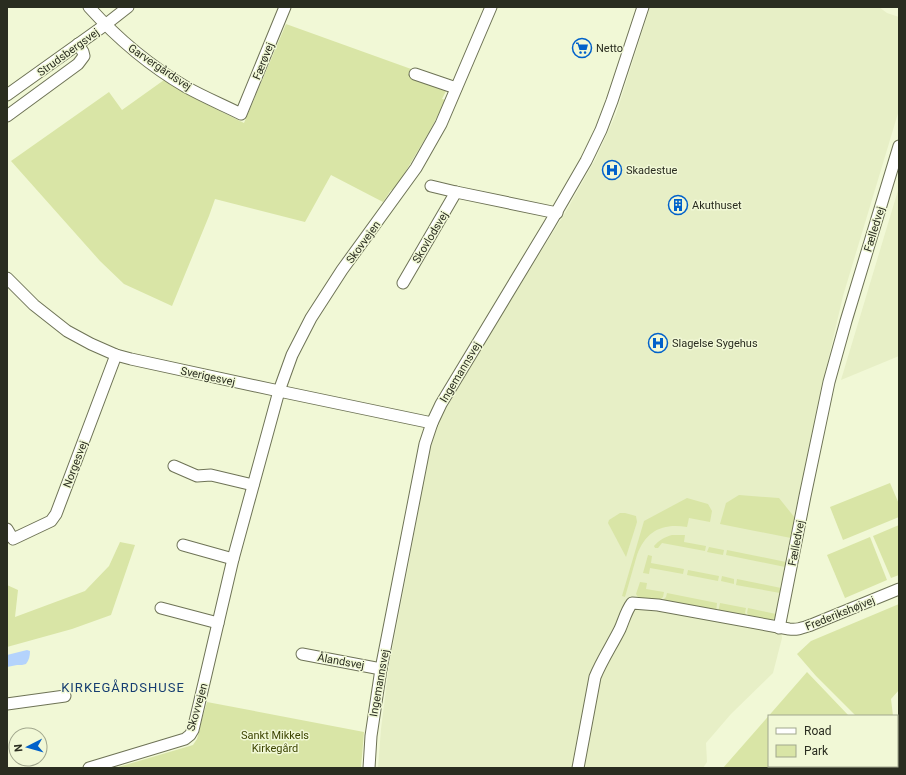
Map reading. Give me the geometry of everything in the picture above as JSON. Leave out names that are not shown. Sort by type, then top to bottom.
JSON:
[{"type":"street","name":"Garvergårdsvej","points":[[89,7],[105,25],[128,46],[154,66],[186,87],[241,114]]},
{"type":"street","name":"Strudsbergsvej","points":[[7,95],[128,7]]},
{"type":"street","name":"Færøvej","points":[[241,114],[285,7]]},
{"type":"street","name":"Ingemannsvej","points":[[369,768],[371,736],[381,669],[425,444],[432,422],[441,404],[579,175],[601,130],[618,85],[643,7]]},
{"type":"street","name":"Skovvejen","points":[[89,768],[185,739],[193,730],[233,559],[279,391],[292,355],[310,318],[342,270],[416,168],[441,124],[488,8]]},
{"type":"street","points":[[7,116],[78,64],[84,56],[78,44]]},
{"type":"street","points":[[415,74],[456,88]]},
{"type":"street","name":"Fælledvej","points":[[779,628],[804,496],[829,382],[899,146]]},
{"type":"street","points":[[431,186],[557,213]]},
{"type":"street","name":"Skovlodsvej","points":[[403,282],[456,192]]},
{"type":"street","name":"Sverigesvej","points":[[7,278],[34,305],[68,331],[91,344],[116,355],[279,391],[432,422]]},
{"type":"street","name":"Norgesvej","points":[[7,529],[13,539],[51,521],[56,514],[116,355]]},
{"type":"street","points":[[174,466],[197,476],[211,475],[253,485]]},
{"type":"street","points":[[183,545],[233,559]]},
{"type":"street","name":"Frederikshøjvej","points":[[779,628],[800,629],[899,589]]},
{"type":"street","points":[[578,768],[596,677],[601,663],[624,621],[627,610],[632,603],[658,606],[779,628]]},
{"type":"street","points":[[161,608],[218,623]]},
{"type":"street","name":"Ålandsvej","points":[[302,654],[381,669]]},
{"type":"street","points":[[7,704],[65,696]]},
{"type":"shaded area","name":"Slagelse Sygehus","points":[[650,7],[879,7],[887,13],[899,17],[899,110],[843,296],[819,399],[808,464],[802,479],[796,511],[798,514],[779,613],[782,638],[773,673],[731,714],[706,743],[707,762],[703,768],[378,768],[389,665],[429,449],[439,420],[455,389],[565,213],[596,158],[616,114]]},
{"type":"shaded area","points":[[899,187],[899,356],[841,380]]},
{"type":"green space","points":[[286,24],[450,83],[442,99],[446,100],[429,132],[394,191],[391,190],[383,202],[331,175],[305,222],[215,199],[172,306],[124,284],[100,261],[11,161],[109,92],[122,110],[164,80],[188,95],[244,123]]},
{"type":"green space","points":[[890,483],[899,504],[899,517],[843,540],[830,507]]},
{"type":"green space","points":[[739,495],[779,498],[795,518],[791,538],[720,524],[726,503]]},
{"type":"green space","points":[[687,498],[708,504],[712,511],[710,522],[689,518],[687,527],[670,526],[656,530],[650,535],[645,540],[637,555],[625,597],[622,596],[644,521]]},
{"type":"green space","points":[[620,513],[636,516],[637,522],[626,557],[608,523],[609,520]]},
{"type":"green space","points":[[899,525],[899,575],[891,578],[873,536]]},
{"type":"green space","points":[[672,535],[685,535],[684,542],[706,546],[705,551],[662,543],[658,548],[655,548],[654,546],[660,540]]},
{"type":"green space","points":[[870,537],[887,580],[845,598],[827,555]]},
{"type":"green space","points":[[120,542],[135,545],[111,615],[72,629],[7,647],[7,585],[18,590],[15,617],[85,591],[109,566]]},
{"type":"green space","points":[[709,547],[724,550],[723,555],[707,552]]},
{"type":"green space","points":[[727,550],[786,562],[787,556],[790,556],[787,573],[784,573],[785,567],[726,555]]},
{"type":"green space","points":[[648,555],[652,556],[651,563],[684,569],[683,574],[650,568],[649,574],[643,573]]},
{"type":"green space","points":[[688,570],[719,576],[718,581],[687,575]]},
{"type":"green space","points":[[722,576],[734,579],[734,584],[721,581]]},
{"type":"green space","points":[[737,579],[781,588],[782,582],[785,582],[782,600],[779,599],[780,593],[736,585]]},
{"type":"green space","points":[[640,582],[647,583],[646,589],[664,592],[663,597],[658,602],[638,597],[636,594]]},
{"type":"green space","points":[[667,593],[717,603],[716,613],[661,602],[666,597]]},
{"type":"green space","points":[[720,603],[746,608],[745,613],[749,619],[718,613]]},
{"type":"green space","points":[[899,604],[899,690],[891,699],[893,715],[855,715],[816,676],[797,654],[811,641]]},
{"type":"green space","points":[[748,608],[776,614],[777,608],[780,609],[777,616],[772,620],[752,620],[747,613]]},
{"type":"green space","points":[[807,672],[848,715],[769,715]]},
{"type":"green space","name":"Sankt Mikkels Kirkegård","points":[[207,702],[364,732],[361,768],[115,768],[193,745],[197,739]]},
{"type":"green space","points":[[768,717],[768,767],[898,768],[723,768]]},
{"type":"water","points":[[27,650],[30,651],[30,653],[26,664],[7,667],[7,655]]},
{"type":"place","name":"Netto","points":[[582,48]]},
{"type":"place","name":"Skadestue","points":[[612,170]]},
{"type":"place","name":"Akuthuset","points":[[678,205]]},
{"type":"place","name":"Slagelse Sygehus","points":[[658,343]]},
{"type":"district","name":"KIRKEGÅRDSHUSE","points":[[123,687]]}]
